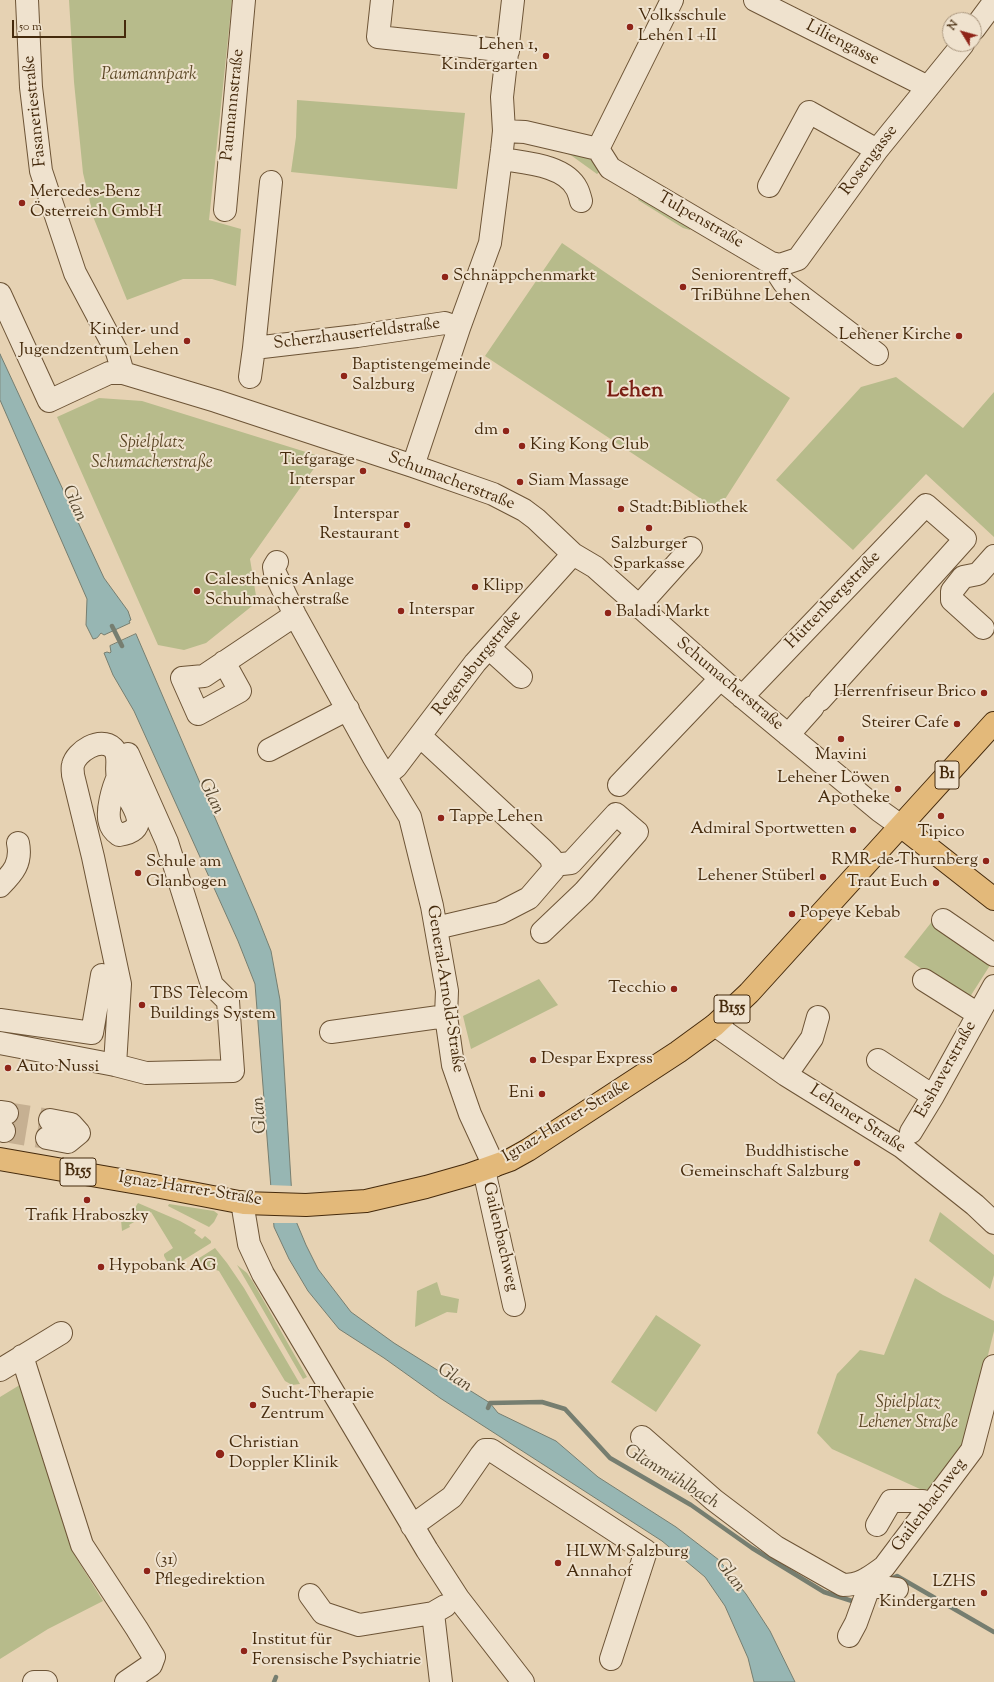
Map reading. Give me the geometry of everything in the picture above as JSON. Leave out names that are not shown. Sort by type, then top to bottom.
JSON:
[{"type":"main road","name":"Ignaz-Harrer-Straße","points":[[0,1159],[251,1203],[306,1205],[366,1201],[426,1187],[510,1160],[547,1138],[678,1052],[715,1025],[749,994],[994,723]]},
{"type":"main road","points":[[900,826],[994,899]]},
{"type":"street","name":"Fasaneriestraße","points":[[27,0],[31,87],[41,170],[75,273],[117,352],[123,373]]},
{"type":"street","name":"Paumannstraße","points":[[225,210],[244,0]]},
{"type":"street","points":[[382,0],[378,37],[508,51]]},
{"type":"street","name":"Scherzhauserfeldstraße","points":[[413,466],[459,328],[490,243],[502,159],[504,131],[502,97],[513,0]]},
{"type":"street","points":[[504,131],[525,132],[598,149],[672,0]]},
{"type":"street","name":"Liliengasse","points":[[755,0],[928,87]]},
{"type":"street","points":[[982,18],[994,2]]},
{"type":"street","name":"Rosengasse","points":[[771,263],[780,265],[798,259],[877,150],[956,52]]},
{"type":"street","points":[[769,186],[809,112],[877,150]]},
{"type":"street","name":"Tulpenstraße","points":[[598,149],[610,168],[771,263],[784,283],[877,354]]},
{"type":"street","points":[[502,159],[544,166],[564,175],[577,188],[581,201]]},
{"type":"street","name":"Scherzhauserfeldstraße","points":[[250,377],[271,182]]},
{"type":"street","name":"Schumacherstraße","points":[[0,294],[49,401],[109,373],[123,373],[216,401],[413,466],[493,494],[524,510],[574,554],[595,568],[720,679],[900,826]]},
{"type":"street","name":"Scherzhauserfeldstraße","points":[[254,348],[357,336],[444,323],[459,328]]},
{"type":"street","name":"Hüttenbergstraße","points":[[742,697],[926,504],[965,539],[788,735]]},
{"type":"street","points":[[638,607],[691,548]]},
{"type":"street","name":"Regensburgstraße","points":[[385,776],[396,767],[475,663],[574,554]]},
{"type":"street","points":[[983,628],[952,600],[952,591],[963,577],[978,574],[994,556]]},
{"type":"street","name":"General-Arnold-Straße","points":[[277,562],[274,567],[275,573],[285,603],[410,817],[436,928],[447,991],[446,1016],[453,1065],[489,1168]]},
{"type":"street","points":[[224,662],[285,603]]},
{"type":"street","points":[[489,648],[521,677]]},
{"type":"street","points":[[619,785],[720,679]]},
{"type":"street","points":[[270,750],[348,709]]},
{"type":"street","points":[[420,736],[541,848],[551,858],[554,869],[529,898],[500,913],[436,928]]},
{"type":"street","points":[[116,1065],[120,984],[93,857],[73,775],[73,764],[89,747],[97,744],[107,744],[113,748],[117,756],[118,777]]},
{"type":"street","points":[[0,1043],[116,1065],[146,1073],[233,1071],[228,1001],[212,985],[167,842],[128,754]]},
{"type":"street","points":[[542,932],[584,892],[637,832],[616,814],[571,863],[553,865]]},
{"type":"street","points":[[0,886],[12,873],[17,864],[20,853],[18,843]]},
{"type":"street","points":[[943,920],[994,955]]},
{"type":"street","points":[[0,1020],[92,1033],[102,975]]},
{"type":"street","points":[[924,980],[978,1014]]},
{"type":"street","name":"Esshaverstraße","points":[[911,1132],[933,1096],[994,986]]},
{"type":"street","points":[[331,1032],[446,1016]]},
{"type":"street","points":[[786,1075],[812,1038],[818,1017]]},
{"type":"street","name":"Lehener Straße","points":[[715,1025],[786,1075],[902,1147],[975,1205],[994,1223]]},
{"type":"street","points":[[878,1060],[933,1096]]},
{"type":"street","name":"Gailenbachweg","points":[[489,1168],[514,1305]]},
{"type":"street","points":[[251,1203],[250,1244],[263,1274],[412,1526],[458,1598],[523,1682]]},
{"type":"street","points":[[0,1370],[61,1333]]},
{"type":"street","points":[[22,1356],[82,1545],[154,1657],[151,1666],[126,1682]]},
{"type":"street","name":"Gailenbachweg","points":[[642,1437],[714,1500],[776,1547],[843,1585],[876,1587],[884,1567],[926,1503],[972,1450],[994,1366]]},
{"type":"street","points":[[412,1526],[452,1496],[485,1450],[491,1450],[646,1550],[611,1660]]},
{"type":"street","points":[[902,1488],[926,1503]]},
{"type":"street","points":[[876,1525],[891,1501],[926,1503]]},
{"type":"street","points":[[849,1636],[876,1587]]},
{"type":"street","points":[[310,1595],[323,1613],[359,1625],[434,1614],[458,1598]]},
{"type":"street","points":[[434,1614],[441,1682]]},
{"type":"street","points":[[34,1682],[46,1682]]},
{"type":"green space","name":"Paumannpark","points":[[69,0],[232,0],[209,220],[241,229],[236,286],[212,279],[183,279],[127,300],[94,219],[83,173],[74,82]]},
{"type":"green space","points":[[297,100],[465,113],[457,189],[291,172],[296,137]]},
{"type":"green space","points":[[555,148],[584,154],[602,170],[597,174],[572,156]]},
{"type":"green space","points":[[639,197],[691,227],[690,230],[683,228],[638,200]]},
{"type":"green space","points":[[562,243],[790,398],[718,510],[485,356]]},
{"type":"green space","points":[[896,377],[963,428],[994,392],[994,537],[926,474],[853,550],[776,480],[861,387]]},
{"type":"green space","name":"Spielplatz Schumacherstraße","points":[[99,398],[142,401],[322,457],[250,559],[257,602],[206,643],[184,650],[158,645],[57,417]]},
{"type":"green space","points":[[934,919],[994,959],[968,1000],[904,957]]},
{"type":"green space","points":[[539,979],[558,1005],[471,1049],[463,1016]]},
{"type":"green space","points":[[138,1203],[180,1221],[196,1230],[194,1233],[202,1239],[205,1236],[211,1241],[211,1243],[174,1266],[169,1265],[164,1254],[173,1248],[151,1212],[122,1231],[121,1220],[133,1218],[133,1211]]},
{"type":"green space","points":[[169,1204],[214,1211],[218,1214],[214,1222],[209,1227],[168,1206]]},
{"type":"green space","points":[[940,1212],[994,1255],[994,1275],[990,1289],[929,1241]]},
{"type":"green space","points":[[215,1248],[244,1288],[300,1384],[292,1385],[285,1381],[219,1271],[193,1262]]},
{"type":"green space","points":[[237,1265],[247,1273],[253,1282],[307,1377],[303,1379]]},
{"type":"green space","name":"Spielplatz Lehener Straße","points":[[915,1278],[943,1295],[994,1321],[994,1331],[965,1447],[931,1494],[832,1449],[817,1433],[837,1374],[860,1350],[884,1355]]},
{"type":"green space","points":[[437,1282],[441,1295],[459,1299],[457,1313],[447,1312],[415,1327],[417,1291]]},
{"type":"green space","points":[[656,1315],[701,1345],[656,1412],[611,1382]]},
{"type":"green space","points":[[23,1383],[50,1469],[74,1554],[103,1601],[48,1629],[0,1659],[0,1397]]},
{"type":"water","points":[[0,354],[104,578],[128,611],[131,620],[129,621],[130,623],[104,635],[101,633],[95,639],[93,639],[86,625],[87,599],[0,400]]},
{"type":"water","points":[[136,634],[271,951],[280,1000],[293,1214],[318,1269],[351,1312],[394,1343],[490,1403],[498,1413],[556,1441],[598,1477],[676,1527],[719,1560],[746,1594],[770,1631],[795,1682],[754,1682],[748,1658],[725,1606],[705,1577],[662,1541],[440,1398],[384,1358],[339,1329],[308,1291],[289,1259],[274,1227],[255,984],[238,941],[134,711],[113,675],[104,653],[110,653],[110,646]]},
{"type":"pier","points":[[269,1185],[294,1186],[295,1213],[299,1223],[272,1223]]},
{"type":"waterway","name":"Glan","points":[[112,626],[122,646]]},
{"type":"waterway","name":"Glanmühlbach","points":[[488,1408],[490,1403],[542,1402],[565,1409],[610,1458],[691,1505],[752,1548],[824,1592],[852,1601],[857,1599]]},
{"type":"waterway","points":[[889,1580],[897,1576],[994,1632]]},
{"type":"waterway","points":[[274,1682],[276,1677]]},
{"type":"tunnel","points":[[7,1113],[50,1120]]},
{"type":"tunnel","points":[[4,1131],[47,1138]]},
{"type":"place","name":"Volksschule Lehen I +II","points":[[630,27]]},
{"type":"place","name":"Lehen 1, Kindergarten","points":[[546,56]]},
{"type":"place","name":"Mercedes-Benz Österreich GmbH","points":[[22,203]]},
{"type":"place","name":"Schnäppchenmarkt","points":[[445,277]]},
{"type":"place","name":"Seniorentreff, TriBühne Lehen","points":[[683,287]]},
{"type":"place","name":"Lehener Kirche","points":[[959,336]]},
{"type":"place","name":"Kinder- und Jugendzentrum Lehen","points":[[187,341]]},
{"type":"place","name":"Baptistengemeinde Salzburg","points":[[344,376]]},
{"type":"place","name":"dm","points":[[506,431]]},
{"type":"place","name":"King Kong Club","points":[[522,446]]},
{"type":"place","name":"Tiefgarage Interspar","points":[[363,471]]},
{"type":"place","name":"Siam Massage","points":[[520,482]]},
{"type":"place","name":"Stadt:Bibliothek","points":[[621,509]]},
{"type":"place","name":"Interspar Restaurant","points":[[407,525]]},
{"type":"place","name":"Salzburger Sparkasse","points":[[649,528]]},
{"type":"place","name":"Klipp","points":[[475,587]]},
{"type":"place","name":"Calesthenics Anlage Schuhmacherstraße","points":[[197,591]]},
{"type":"place","name":"Interspar","points":[[401,611]]},
{"type":"place","name":"Baladi Markt","points":[[608,613]]},
{"type":"place","name":"Herrenfriseur Brico","points":[[984,693]]},
{"type":"place","name":"Steirer Cafe","points":[[957,724]]},
{"type":"place","name":"Mavini","points":[[841,739]]},
{"type":"place","name":"Lehener Löwen Apotheke","points":[[898,789]]},
{"type":"place","name":"Tipico","points":[[941,816]]},
{"type":"place","name":"Tappe Lehen","points":[[441,818]]},
{"type":"place","name":"Admiral Sportwetten","points":[[853,830]]},
{"type":"place","name":"RMR-de-Thurnberg","points":[[986,861]]},
{"type":"place","name":"Schule am Glanbogen","points":[[138,873]]},
{"type":"place","name":"Lehener Stüberl","points":[[823,877]]},
{"type":"place","name":"Traut Euch","points":[[936,883]]},
{"type":"place","name":"Popeye Kebab","points":[[792,914]]},
{"type":"place","name":"Tecchio","points":[[674,989]]},
{"type":"place","name":"TBS Telecom Buildings System","points":[[142,1005]]},
{"type":"place","name":"Despar Express","points":[[533,1060]]},
{"type":"place","name":"Auto Nussi","points":[[8,1068]]},
{"type":"place","name":"Eni","points":[[542,1094]]},
{"type":"place","name":"Buddhistische Gemeinschaft Salzburg","points":[[857,1163]]},
{"type":"place","name":"Trafik Hraboszky","points":[[87,1200]]},
{"type":"place","name":"Hypobank AG","points":[[101,1267]]},
{"type":"place","name":"Sucht-Therapie Zentrum","points":[[253,1405]]},
{"type":"place","name":"Christian Doppler Klinik","points":[[220,1454]]},
{"type":"place","name":"HLWM Salzburg Annahof","points":[[558,1563]]},
{"type":"place","name":"(31) Pflegedirektion","points":[[147,1571]]},
{"type":"place","name":"LZHS Kindergarten","points":[[984,1593]]},
{"type":"place","name":"Institut für Forensische Psychiatrie","points":[[244,1651]]},
{"type":"district","name":"Lehen","points":[[635,392]]}]
